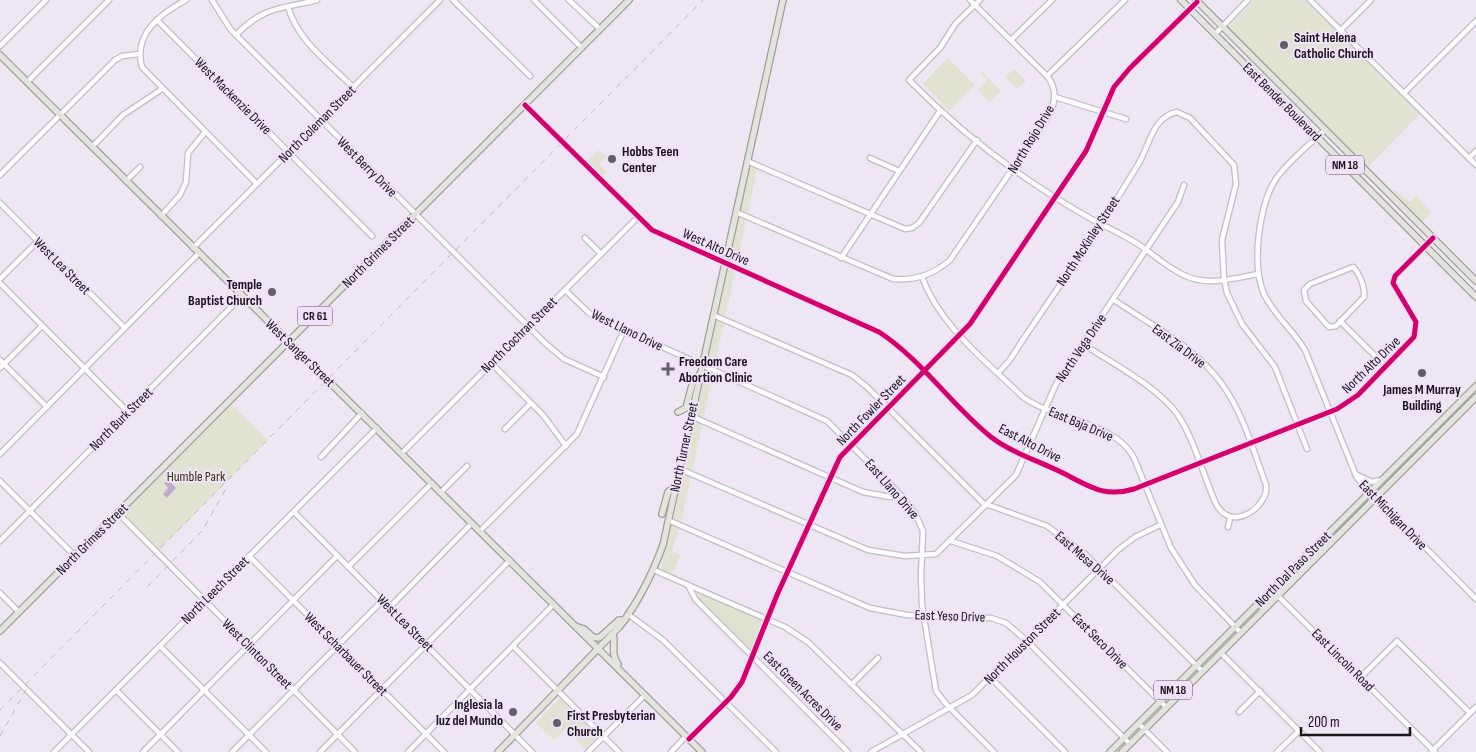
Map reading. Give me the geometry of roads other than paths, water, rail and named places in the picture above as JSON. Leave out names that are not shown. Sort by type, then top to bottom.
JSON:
[{"type":"main road","name":"North Grimes Street","points":[[0,631],[629,0]]},
{"type":"main road","name":"North Turner Street","points":[[498,752],[600,650],[627,617],[654,570],[680,469],[782,0]]},
{"type":"main road","name":"NM 18","points":[[1180,0],[1215,34]]},
{"type":"main road","name":"NM 18","points":[[1196,1],[1222,26]]},
{"type":"main road","name":"East Bender Boulevard","points":[[1222,26],[1476,281]]},
{"type":"main road","name":"East Bender Boulevard","points":[[1215,34],[1476,296]]},
{"type":"main road","name":"West Sanger Street","points":[[0,55],[198,254],[362,413],[643,693]]},
{"type":"main road","points":[[678,412],[686,408],[693,382],[699,375]]},
{"type":"main road","name":"North Dal Paso Street","points":[[1110,752],[1476,386]]},
{"type":"main road","name":"North Dal Paso Street","points":[[1122,752],[1476,397]]},
{"type":"main road","points":[[662,514],[668,492],[676,486]]},
{"type":"main road","points":[[576,626],[584,629],[593,637],[600,638],[619,620],[627,617]]},
{"type":"main road","points":[[613,634],[615,660],[643,693],[702,752]]},
{"type":"street","points":[[0,46],[46,0]]},
{"type":"street","points":[[27,82],[109,0]]},
{"type":"street","points":[[186,0],[171,8],[157,20],[143,37],[139,54],[145,72],[258,184]]},
{"type":"street","name":"West Berry Drive","points":[[212,0],[226,24],[236,35],[528,326],[564,360],[604,378]]},
{"type":"street","points":[[236,35],[258,15],[317,0]]},
{"type":"street","name":"North Coleman Street","points":[[193,248],[440,0]]},
{"type":"street","points":[[454,0],[530,76]]},
{"type":"street","points":[[534,0],[582,48]]},
{"type":"street","points":[[569,0],[600,29]]},
{"type":"street","points":[[970,0],[1047,76],[1125,0]]},
{"type":"street","points":[[980,0],[948,32],[935,55],[910,80],[940,111],[1014,168],[1057,197],[1148,250],[1191,278],[1205,281],[1224,280],[1258,274]]},
{"type":"street","points":[[1011,40],[1052,0]]},
{"type":"street","points":[[1215,34],[1248,0]]},
{"type":"street","points":[[1310,0],[1476,165]]},
{"type":"street","points":[[1341,30],[1371,0]]},
{"type":"street","name":"North Fowler Street","points":[[671,752],[726,702],[742,682],[787,572],[840,457],[961,335],[982,308],[1057,197],[1091,142],[1108,99],[1121,78],[1196,1]]},
{"type":"street","points":[[288,7],[292,20],[301,35],[353,87]]},
{"type":"street","name":"West Mackenzie Drive","points":[[157,20],[372,236]]},
{"type":"street","points":[[1404,93],[1476,21]]},
{"type":"street","points":[[0,175],[115,60],[122,56],[139,54]]},
{"type":"street","name":"North Rojo Drive","points":[[922,277],[938,270],[954,256],[1051,111],[1055,97],[1054,88],[1047,76]]},
{"type":"street","points":[[92,147],[123,116],[162,89]]},
{"type":"street","points":[[1055,97],[1126,119]]},
{"type":"street","name":"West Alto Drive","points":[[525,105],[637,218],[661,235],[879,332],[898,346],[924,372]]},
{"type":"street","points":[[841,258],[940,111]]},
{"type":"street","name":"North McKinley Street","points":[[998,373],[1009,361],[1140,161],[1159,121],[1168,114],[1177,112],[1190,118],[1228,157],[1236,172],[1234,194],[1222,240],[1224,280]]},
{"type":"street","name":"East Michigan Drive","points":[[1325,130],[1281,173],[1271,189],[1258,239],[1258,274],[1265,295],[1274,310],[1305,350],[1354,474],[1369,493],[1476,599]]},
{"type":"street","points":[[161,216],[180,196],[186,182],[188,153],[206,132]]},
{"type":"street","points":[[747,161],[870,215],[900,227],[912,228],[920,223],[977,140]]},
{"type":"street","points":[[1469,158],[1476,151]]},
{"type":"street","points":[[870,158],[899,172]]},
{"type":"street","points":[[126,182],[140,168]]},
{"type":"street","name":"North Vega Drive","points":[[922,556],[936,554],[987,506],[1016,475],[1026,456],[1044,408],[1056,384],[1148,250],[1178,202],[1184,185]]},
{"type":"street","name":"West Lea Street","points":[[0,203],[125,328]]},
{"type":"street","points":[[736,212],[892,279],[906,280],[922,277]]},
{"type":"street","name":"North Cochran Street","points":[[402,453],[637,218]]},
{"type":"street","points":[[585,238],[601,254]]},
{"type":"street","name":"North Alto Drive","points":[[1144,484],[1330,411],[1352,400],[1410,342],[1416,330],[1412,314],[1394,288],[1394,280],[1433,238]]},
{"type":"street","points":[[0,279],[38,241]]},
{"type":"street","points":[[0,454],[198,254]]},
{"type":"street","points":[[1353,267],[1365,291],[1364,297],[1340,321],[1336,326],[1329,327],[1306,301],[1304,290],[1310,284],[1353,267]]},
{"type":"street","name":"East Baja Drive","points":[[922,277],[935,306],[1023,397],[1044,408],[1118,439],[1131,452],[1171,548],[1195,585],[1240,633]]},
{"type":"street","points":[[1224,280],[1236,315],[1275,367],[1307,450]]},
{"type":"street","points":[[0,283],[128,412]]},
{"type":"street","name":"West Llano Drive","points":[[565,290],[589,313],[821,417],[834,425],[852,444]]},
{"type":"street","name":"North Burk Street","points":[[0,541],[242,296]]},
{"type":"street","name":"East Zia Drive","points":[[1114,300],[1184,347],[1207,366],[1231,398],[1250,442],[1266,490],[1264,497],[1251,511],[1243,517],[1230,518]]},
{"type":"street","name":"East Mesa Drive","points":[[713,315],[852,375],[867,387],[987,506],[1024,516],[1047,526],[1071,542],[1100,568],[1202,671]]},
{"type":"street","points":[[1340,321],[1386,367]]},
{"type":"street","points":[[0,368],[42,326]]},
{"type":"street","points":[[480,531],[578,432],[604,378],[624,330]]},
{"type":"street","points":[[1083,344],[1166,401],[1183,424],[1218,509],[1230,518],[1228,527]]},
{"type":"street","points":[[0,360],[47,407]]},
{"type":"street","points":[[491,363],[550,423],[566,446]]},
{"type":"street","name":"East Alto Drive","points":[[924,372],[985,432],[1004,445],[1107,492],[1124,492],[1144,484]]},
{"type":"street","points":[[505,429],[531,403]]},
{"type":"street","points":[[322,457],[362,413]]},
{"type":"street","points":[[691,416],[863,492],[890,497],[902,496]]},
{"type":"street","name":"North Leech Street","points":[[54,752],[377,428]]},
{"type":"street","name":"East Llano Drive","points":[[852,444],[902,496],[915,512],[922,526],[924,539],[921,580],[924,615],[936,691],[950,709],[994,752]]},
{"type":"street","points":[[441,492],[467,466]]},
{"type":"street","points":[[680,469],[868,550],[889,554],[922,556]]},
{"type":"street","points":[[1354,474],[1372,482],[1382,480]]},
{"type":"street","points":[[0,481],[75,556]]},
{"type":"street","points":[[348,567],[432,483]]},
{"type":"street","name":"West Lea Street","points":[[294,512],[532,752]]},
{"type":"street","name":"West Clinton Street","points":[[118,513],[355,752]]},
{"type":"street","name":"East Yeso Drive","points":[[668,520],[870,608],[890,613],[991,618],[1010,626],[1130,744]]},
{"type":"street","points":[[389,608],[472,523]]},
{"type":"street","name":"North Houston Street","points":[[871,752],[972,695],[1127,542],[1160,525]]},
{"type":"street","name":"East Seco Drive","points":[[951,541],[997,556],[1014,564],[1040,582],[1166,707]]},
{"type":"street","name":"West Scharbauer Street","points":[[249,556],[444,752]]},
{"type":"street","points":[[143,752],[337,556]]},
{"type":"street","points":[[320,752],[510,560]]},
{"type":"street","points":[[654,570],[785,627],[808,642],[920,752]]},
{"type":"street","name":"East Green Acres Drive","points":[[688,585],[696,600],[848,752]]},
{"type":"street","name":"East Lincoln Road","points":[[1272,590],[1433,751]]},
{"type":"street","points":[[0,593],[19,612]]},
{"type":"street","points":[[232,752],[382,600]]},
{"type":"street","points":[[408,752],[554,604]]},
{"type":"street","points":[[627,617],[663,640],[776,752]]},
{"type":"street","points":[[1360,678],[1397,641],[1470,713]]},
{"type":"street","points":[[160,646],[266,752]]},
{"type":"street","points":[[513,646],[619,752]]},
{"type":"street","points":[[1221,653],[1320,752]]},
{"type":"street","points":[[852,684],[878,658]]},
{"type":"street","points":[[0,663],[89,752]]},
{"type":"street","points":[[990,678],[1066,752]]},
{"type":"street","points":[[116,690],[178,752]]},
{"type":"street","points":[[1239,712],[1260,691]]},
{"type":"street","points":[[588,752],[643,693]]},
{"type":"street","points":[[1433,751],[1476,707]]},
{"type":"street","points":[[1138,724],[1167,752]]},
{"type":"street","points":[[1277,752],[1299,731]]},
{"type":"railway","points":[[0,710],[703,0]]},
{"type":"railway","points":[[147,587],[202,531],[227,487]]},
{"type":"railway","points":[[0,736],[27,688]]},
{"type":"place","name":"Saint Helena Catholic Church","points":[[1284,45]]},
{"type":"place","name":"Hobbs Teen Center","points":[[612,159]]},
{"type":"place","name":"Temple Baptist Church","points":[[272,292]]},
{"type":"place","name":"Freedom Care Abortion Clinic","points":[[668,369]]},
{"type":"place","name":"James M Murray Building","points":[[1422,373]]},
{"type":"place","name":"Inglesia la luz del Mundo","points":[[513,712]]},
{"type":"place","name":"First Presbyterian Church","points":[[557,723]]},
{"type":"park label","name":"Humble Park","points":[[196,476]]}]
